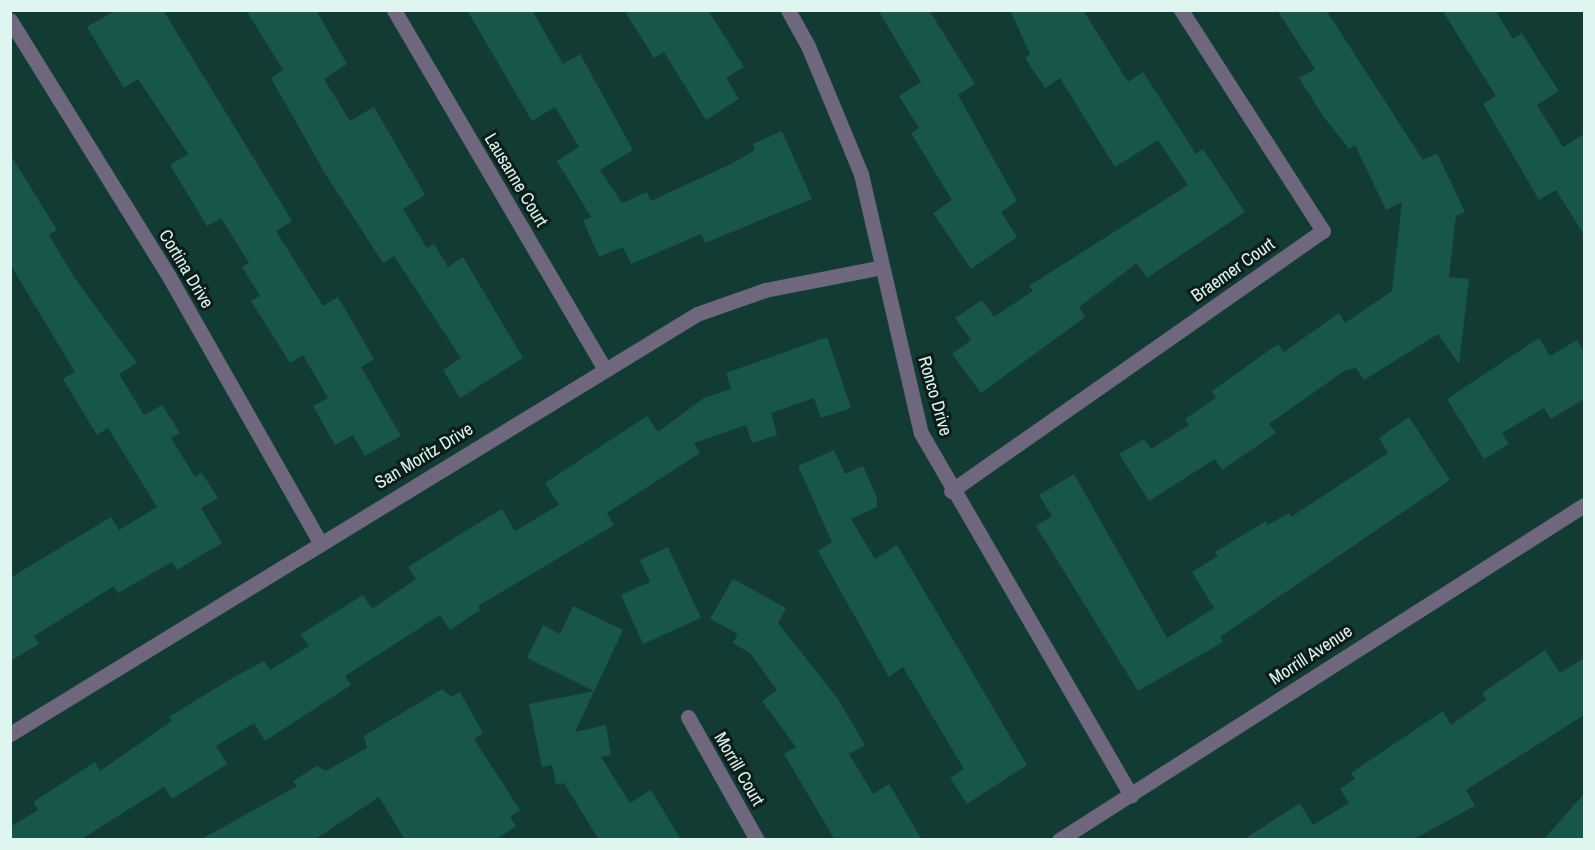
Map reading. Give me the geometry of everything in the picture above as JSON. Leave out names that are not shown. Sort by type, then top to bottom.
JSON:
[{"type":"street","name":"Lausanne Court","points":[[394,10],[605,369]]},
{"type":"street","name":"Ronco Drive","points":[[788,10],[808,46],[861,174],[921,433],[951,491],[1131,795]]},
{"type":"street","name":"Braemer Court","points":[[951,491],[1323,231],[1181,10]]},
{"type":"street","name":"Cortina Drive","points":[[10,20],[166,273],[320,542]]},
{"type":"street","name":"San Moritz Drive","points":[[10,734],[320,542],[697,314],[765,290],[882,267]]},
{"type":"street","name":"Morrill Avenue","points":[[1059,840],[1584,505]]},
{"type":"street","name":"Morrill Court","points":[[688,717],[757,840]]},
{"type":"building","points":[[116,10],[163,10],[292,221],[276,231],[323,306],[338,297],[374,359],[361,367],[401,436],[365,456],[353,435],[335,445],[313,406],[328,398],[303,355],[290,363],[251,301],[260,296],[242,267],[249,263],[221,218],[207,226],[170,165],[188,154],[138,79],[124,88],[87,27]]},
{"type":"building","points":[[246,10],[316,10],[347,64],[324,79],[350,121],[374,107],[425,195],[403,209],[427,248],[434,244],[448,267],[463,257],[523,358],[460,398],[443,370],[461,358],[394,256],[383,263],[326,175],[271,78],[283,70]]},
{"type":"building","points":[[467,10],[532,10],[563,64],[580,54],[633,150],[600,170],[622,203],[647,192],[651,201],[731,164],[755,150],[753,144],[782,131],[812,199],[705,243],[701,234],[631,264],[623,247],[599,257],[583,220],[591,217],[557,161],[579,147],[555,107],[532,121]]},
{"type":"building","points":[[624,10],[708,10],[744,67],[726,78],[739,99],[706,120],[664,52],[654,58]]},
{"type":"building","points":[[878,10],[929,10],[975,84],[958,95],[1017,201],[1001,212],[1017,237],[971,269],[933,213],[952,200],[911,133],[919,128],[899,96],[921,82]]},
{"type":"building","points":[[1010,10],[1083,10],[1128,82],[1143,72],[1196,154],[1203,149],[1245,212],[1147,278],[1137,263],[1079,307],[1085,317],[981,393],[952,354],[971,340],[955,318],[982,300],[994,317],[1033,291],[1029,286],[1188,185],[1158,140],[1115,167],[1060,78],[1045,88],[1025,58],[1030,54]]},
{"type":"building","points":[[1277,10],[1326,10],[1423,160],[1437,153],[1465,212],[1456,216],[1449,277],[1469,279],[1459,364],[1438,334],[1364,380],[1356,368],[1344,371],[1269,424],[1276,433],[1222,470],[1215,459],[1149,501],[1119,454],[1144,439],[1151,449],[1189,425],[1185,419],[1216,398],[1212,391],[1278,344],[1284,352],[1339,313],[1345,323],[1392,291],[1402,202],[1386,210],[1355,145],[1349,149],[1323,116],[1299,78],[1315,69]]},
{"type":"building","points":[[1442,10],[1495,10],[1513,39],[1522,33],[1559,91],[1537,105],[1563,147],[1584,134],[1584,235],[1556,190],[1539,200],[1483,104],[1496,96]]},
{"type":"building","points":[[10,154],[57,230],[49,235],[74,277],[137,363],[119,374],[144,415],[162,405],[180,433],[171,438],[195,477],[202,473],[218,498],[201,508],[222,543],[177,570],[172,562],[118,593],[114,586],[34,636],[39,644],[10,661],[10,578],[111,517],[119,530],[157,507],[108,428],[97,435],[63,379],[75,372],[10,264]]},
{"type":"building","points":[[827,337],[851,408],[821,418],[814,398],[771,413],[777,435],[752,443],[746,425],[694,443],[700,453],[607,513],[614,525],[478,606],[480,610],[450,630],[440,615],[345,676],[351,685],[265,741],[254,723],[216,746],[227,764],[172,799],[164,787],[80,840],[10,840],[10,827],[38,810],[33,802],[95,762],[100,771],[172,721],[169,717],[229,680],[264,661],[270,670],[309,646],[301,634],[363,595],[372,609],[416,579],[408,567],[467,530],[502,509],[515,531],[559,505],[545,483],[647,416],[658,432],[704,398],[731,389],[726,373]]},
{"type":"building","points":[[1539,338],[1550,356],[1577,340],[1584,352],[1584,399],[1551,419],[1544,408],[1502,433],[1509,444],[1484,459],[1447,399]]},
{"type":"building","points":[[1409,417],[1450,480],[1220,637],[1223,642],[1138,691],[1036,526],[1052,516],[1039,495],[1074,474],[1167,638],[1214,608],[1192,572],[1218,556],[1215,552],[1266,521],[1268,525],[1289,513],[1291,517],[1388,453],[1379,438]]},
{"type":"building","points":[[834,450],[845,474],[863,466],[877,498],[877,507],[851,519],[875,559],[897,545],[1027,765],[967,804],[950,778],[964,769],[903,667],[889,677],[818,551],[832,542],[798,466]]},
{"type":"building","points":[[668,547],[701,618],[643,644],[621,595],[650,582],[640,560]]},
{"type":"building","points":[[733,579],[786,608],[778,623],[838,699],[865,745],[849,754],[873,794],[889,784],[922,840],[835,840],[784,754],[796,747],[762,701],[777,690],[750,653],[733,643],[738,634],[710,619]]},
{"type":"building","points":[[573,606],[623,630],[575,732],[606,725],[611,755],[601,757],[630,803],[651,790],[681,840],[599,840],[564,783],[556,785],[552,765],[542,767],[529,704],[594,691],[527,658],[543,625],[560,634]]},
{"type":"building","points":[[1545,650],[1560,673],[1584,658],[1584,715],[1466,790],[1475,806],[1412,840],[1243,840],[1300,803],[1313,825],[1349,803],[1340,789],[1355,779],[1351,773],[1443,711],[1451,725],[1486,700],[1482,693]]},
{"type":"building","points":[[442,689],[451,697],[460,692],[483,733],[474,739],[520,810],[510,817],[516,826],[495,840],[405,840],[379,797],[314,840],[200,840],[297,786],[293,781],[317,766],[326,771],[367,748],[364,736]]},
{"type":"building","points":[[1584,794],[1584,840],[1543,840]]}]
